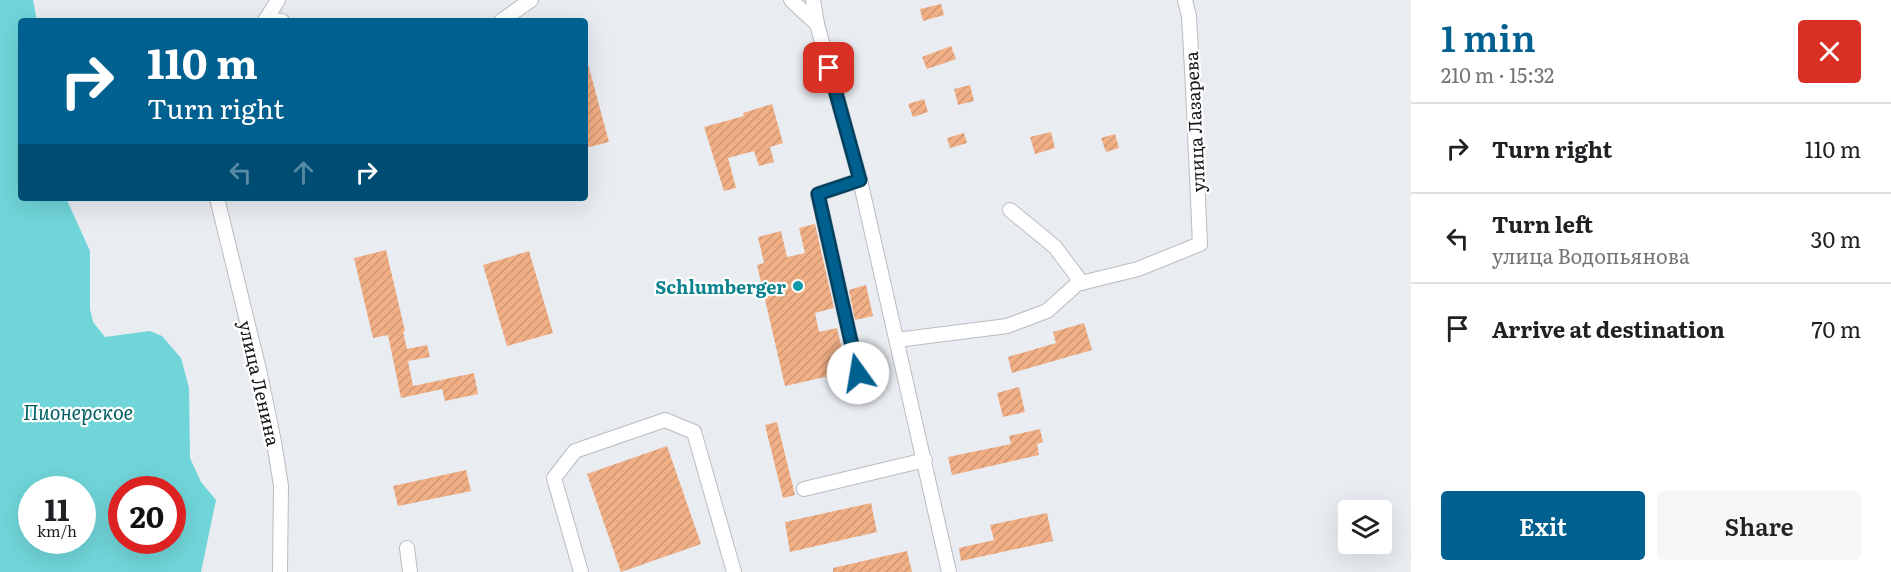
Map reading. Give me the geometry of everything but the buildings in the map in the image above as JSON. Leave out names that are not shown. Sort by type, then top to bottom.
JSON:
[{"type":"street","points":[[267,18],[278,0]]},
{"type":"street","points":[[505,18],[531,0]]},
{"type":"street","points":[[791,0],[817,24]]},
{"type":"street","points":[[813,0],[817,24],[860,180],[949,572]]},
{"type":"street","name":"улица Лазарева","points":[[1083,283],[1138,269],[1200,243],[1189,16],[1185,0]]},
{"type":"street","points":[[858,373],[818,194],[860,180]]},
{"type":"street","name":"улица Ленина","points":[[218,201],[260,374],[274,442],[281,486],[280,572]]},
{"type":"street","points":[[897,340],[1007,326],[1047,311],[1077,284],[1083,283],[1055,247],[1010,210]]},
{"type":"street","points":[[581,572],[555,478],[575,451],[665,420],[694,432],[733,572]]},
{"type":"street","points":[[804,489],[925,460]]},
{"type":"street","points":[[407,548],[410,572]]},
{"type":"water","name":"Пионерское","points":[[0,0],[33,0],[36,18],[18,18],[18,201],[67,201],[90,251],[90,309],[93,322],[105,337],[150,331],[162,336],[181,358],[189,388],[190,458],[201,482],[216,500],[201,572],[0,572]]},
{"type":"place","name":"Schlumberger","points":[[798,286]]},
{"type":"route","points":[[829,68],[860,180],[818,194],[858,373]]}]
